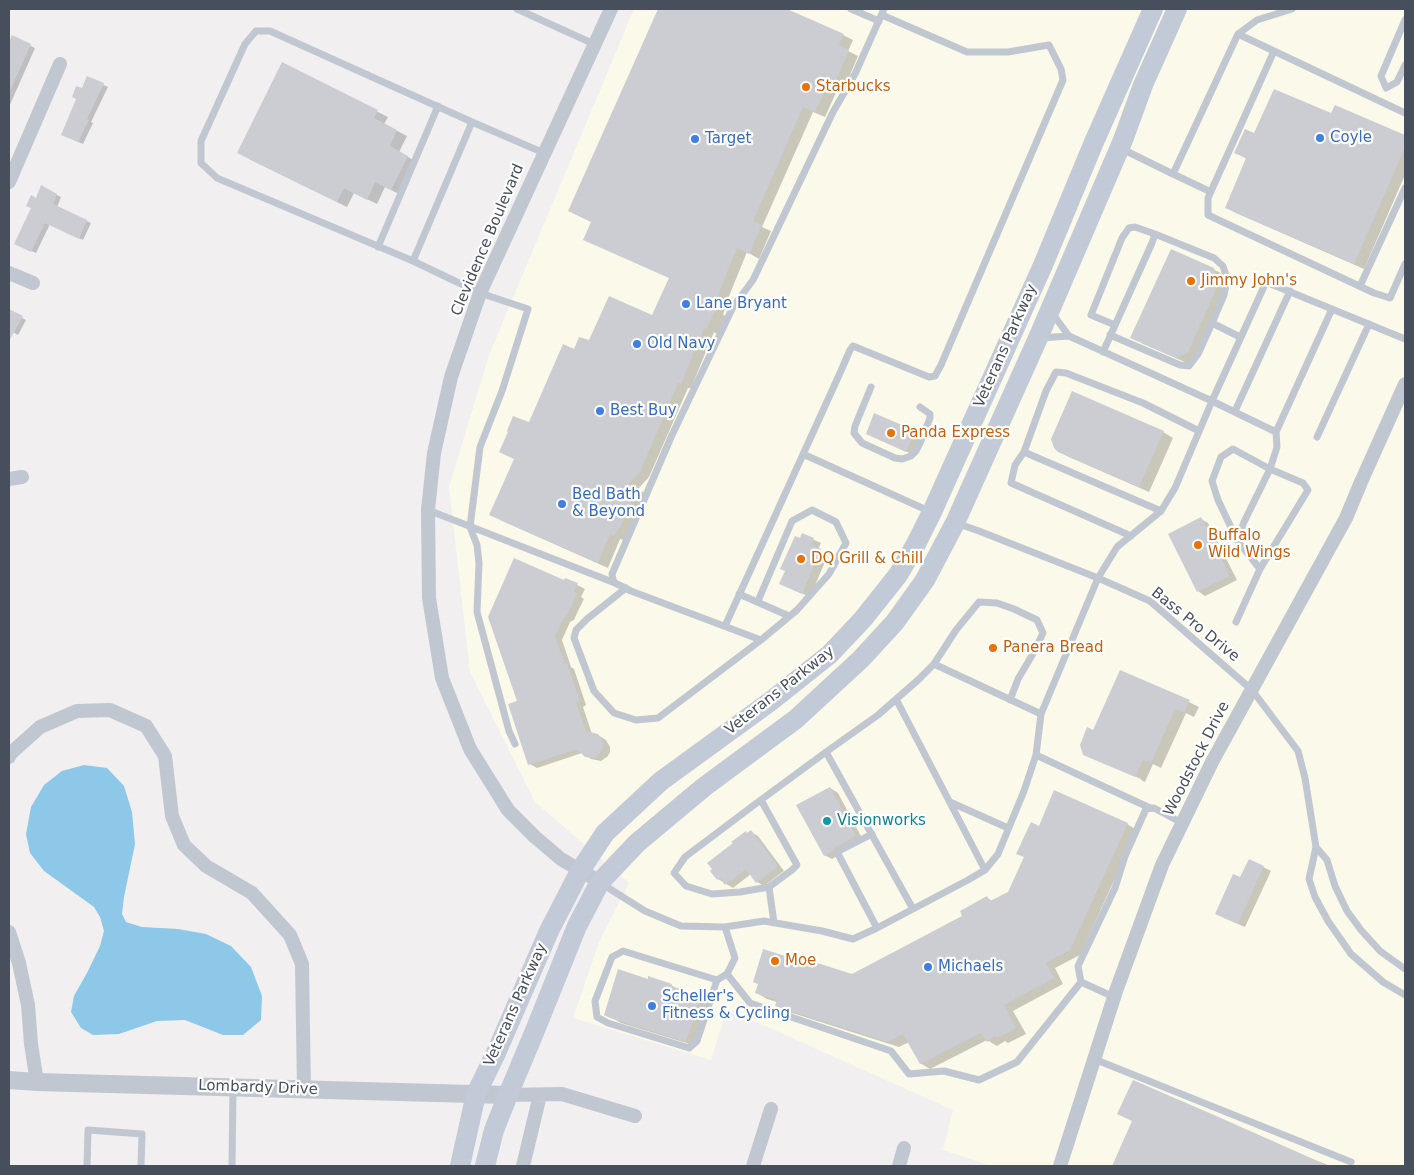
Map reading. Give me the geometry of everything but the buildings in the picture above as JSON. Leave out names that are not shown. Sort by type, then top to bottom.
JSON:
[{"type":"main road","name":"Veterans Parkway","points":[[486,1166],[494,1130],[508,1095],[577,926],[600,882],[637,843],[704,787],[796,719],[861,659],[895,622],[925,580],[956,523],[1038,338],[1067,267],[1120,148],[1143,85],[1177,9]]},
{"type":"main road","name":"Veterans Parkway","points":[[460,1166],[476,1094],[549,931],[580,871],[605,834],[661,780],[771,701],[830,654],[863,620],[898,575],[932,512],[1043,265],[1148,13]]},
{"type":"street","name":"Clevidence Boulevard","points":[[600,882],[561,859],[508,810],[470,748],[442,678],[429,598],[428,510],[434,453],[451,377],[480,293],[611,9]]},
{"type":"street","points":[[9,182],[60,64]]},
{"type":"street","points":[[9,273],[33,283]]},
{"type":"street","name":"Woodstock Drive","points":[[1060,1166],[1114,997],[1162,864],[1212,762],[1346,518],[1405,384]]},
{"type":"street","points":[[932,512],[956,523]]},
{"type":"street","points":[[9,757],[40,727],[78,711],[110,710],[146,726],[165,756],[172,816],[184,845],[206,866],[252,892],[290,935],[302,964],[304,1090]]},
{"type":"street","points":[[9,932],[19,964],[28,1005],[37,1082]]},
{"type":"street","name":"Lombardy Drive","points":[[9,1080],[508,1095]]},
{"type":"street","points":[[508,1095],[562,1094],[635,1116]]},
{"type":"street","points":[[523,1166],[540,1095]]},
{"type":"street","points":[[753,1166],[771,1109]]},
{"type":"street","points":[[899,1166],[904,1148]]},
{"type":"lane","points":[[518,9],[594,44]]},
{"type":"lane","points":[[725,626],[853,346],[928,377],[935,376],[1064,80],[1061,69],[1049,45],[1008,52],[967,52],[882,15],[851,9]]},
{"type":"lane","points":[[1173,174],[1238,34],[1258,20],[1292,9]]},
{"type":"lane","points":[[615,583],[612,574],[672,436],[733,307],[753,280],[833,112],[855,74],[882,15]]},
{"type":"lane","points":[[1386,88],[1381,76],[1405,20]]},
{"type":"lane","points":[[515,744],[509,731],[477,612],[480,563],[477,545],[470,527],[480,448],[502,391],[528,309],[480,293],[413,261],[217,178],[201,163],[201,141],[244,44],[256,31],[270,31],[544,153]]},
{"type":"lane","points":[[1238,34],[1405,113]]},
{"type":"lane","points":[[1274,51],[1208,198],[1208,215],[1360,286],[1390,298],[1405,264]]},
{"type":"lane","points":[[1380,101],[1386,88],[1397,82],[1405,65]]},
{"type":"lane","points":[[378,247],[438,106]]},
{"type":"lane","points":[[413,261],[472,122]]},
{"type":"lane","points":[[1120,148],[1211,192]]},
{"type":"lane","points":[[1360,286],[1405,188]]},
{"type":"lane","points":[[1110,335],[1180,365],[1189,366],[1198,354],[1224,295],[1227,279],[1223,266],[1214,258],[1155,234],[1135,227],[1129,228],[1122,238],[1091,315],[1115,325]]},
{"type":"lane","points":[[1103,352],[1155,234]]},
{"type":"lane","points":[[600,882],[645,911],[681,926],[725,927],[764,921],[822,931],[853,939],[985,870],[998,854],[1036,756],[1041,714],[1098,578],[1117,547],[1161,511],[1175,488],[1240,337],[1266,282],[1405,339]]},
{"type":"lane","points":[[1235,411],[1290,291]]},
{"type":"lane","points":[[1237,540],[1270,469],[1277,447],[1276,432],[1332,309]]},
{"type":"lane","points":[[1050,310],[1069,336],[1235,411],[1276,432]]},
{"type":"lane","points":[[1212,323],[1240,337]]},
{"type":"lane","points":[[1317,438],[1369,324]]},
{"type":"lane","points":[[1038,338],[1069,336]]},
{"type":"lane","points":[[1131,536],[1011,483],[1015,465],[1024,452],[1046,391],[1056,372],[1066,373],[1143,403],[1199,431]]},
{"type":"lane","points":[[871,386],[854,433],[862,443],[894,458],[902,459],[911,456],[918,446],[930,418],[930,414],[920,407]]},
{"type":"lane","points":[[1236,622],[1260,569],[1308,490],[1303,483],[1270,469],[1232,448],[1221,456],[1212,481],[1218,500],[1237,540],[1260,569]]},
{"type":"lane","points":[[1024,452],[1161,511]]},
{"type":"lane","points":[[803,454],[932,512]]},
{"type":"lane","points":[[428,510],[761,640]]},
{"type":"lane","points":[[626,588],[587,619],[576,630],[574,638],[594,690],[614,713],[636,720],[658,718],[761,640],[789,616],[829,574],[846,543],[836,522],[812,510],[792,521],[758,601]]},
{"type":"lane","name":"Bass Pro Drive","points":[[956,523],[1098,578],[1150,601],[1252,690],[1298,750],[1305,778],[1316,847],[1308,879],[1328,921],[1351,954],[1383,982],[1405,995]]},
{"type":"lane","points":[[740,594],[789,616]]},
{"type":"lane","points":[[761,800],[797,865],[769,887],[712,894],[686,886],[674,873],[685,857],[761,800],[878,714],[918,680],[934,664],[956,630],[979,602],[997,603],[1037,620],[1043,633],[1018,680],[1010,700]]},
{"type":"lane","points":[[934,664],[1041,714]]},
{"type":"lane","points":[[896,699],[985,870]]},
{"type":"lane","points":[[826,752],[913,909]]},
{"type":"lane","points":[[1036,756],[1150,808],[1154,808],[1182,823]]},
{"type":"lane","points":[[949,802],[1008,828]]},
{"type":"lane","points":[[727,974],[750,1004],[890,1051],[908,1074],[944,1072],[979,1080],[1017,1062],[1081,982],[1078,966],[1115,888],[1125,856],[1139,824],[1146,809],[1150,808]]},
{"type":"lane","points":[[872,834],[837,852],[877,928]]},
{"type":"lane","name":"Bass Pro Drive","points":[[1316,847],[1327,860],[1335,886],[1347,911],[1380,951],[1405,969]]},
{"type":"lane","points":[[769,887],[774,923]]},
{"type":"lane","points":[[717,980],[623,951],[612,957],[595,1002],[597,1017],[608,1023],[689,1048],[697,1041],[717,980],[727,974],[735,958],[725,927]]},
{"type":"lane","points":[[1081,982],[1114,997]]},
{"type":"lane","points":[[1094,1059],[1351,1162]]},
{"type":"lane","points":[[232,1166],[233,1088]]},
{"type":"lane","points":[[87,1166],[88,1130],[142,1134],[141,1166]]},
{"type":"shaded area","points":[[634,9],[1405,9],[1405,1166],[992,1166],[943,1150],[953,1110],[727,1009],[711,1060],[573,1018],[599,942],[629,883],[535,802],[470,672],[449,487],[489,355]]},
{"type":"water","points":[[84,765],[107,768],[124,786],[132,812],[135,844],[122,914],[126,922],[142,927],[178,929],[206,934],[231,946],[251,967],[262,996],[261,1020],[243,1035],[223,1035],[185,1020],[157,1021],[119,1034],[93,1035],[81,1028],[71,1012],[74,996],[100,946],[104,931],[100,917],[94,907],[44,871],[30,853],[26,834],[31,807],[44,785],[62,771]]},
{"type":"place","name":"Starbucks","points":[[806,87]]},
{"type":"place","name":"Coyle","points":[[1320,138]]},
{"type":"place","name":"Target","points":[[695,139]]},
{"type":"place","name":"Jimmy John's","points":[[1191,281]]},
{"type":"place","name":"Lane Bryant","points":[[686,304]]},
{"type":"place","name":"Old Navy","points":[[637,344]]},
{"type":"place","name":"Best Buy","points":[[600,411]]},
{"type":"place","name":"Panda Express","points":[[891,433]]},
{"type":"place","name":"Bed Bath & Beyond","points":[[562,504]]},
{"type":"place","name":"Buffalo Wild Wings","points":[[1198,545]]},
{"type":"place","name":"DQ Grill & Chill","points":[[801,559]]},
{"type":"place","name":"Panera Bread","points":[[993,648]]},
{"type":"place","name":"Visionworks","points":[[827,821]]},
{"type":"place","name":"Moe","points":[[775,961]]},
{"type":"place","name":"Michaels","points":[[928,967]]},
{"type":"place","name":"Scheller's Fitness & Cycling","points":[[652,1006]]}]
